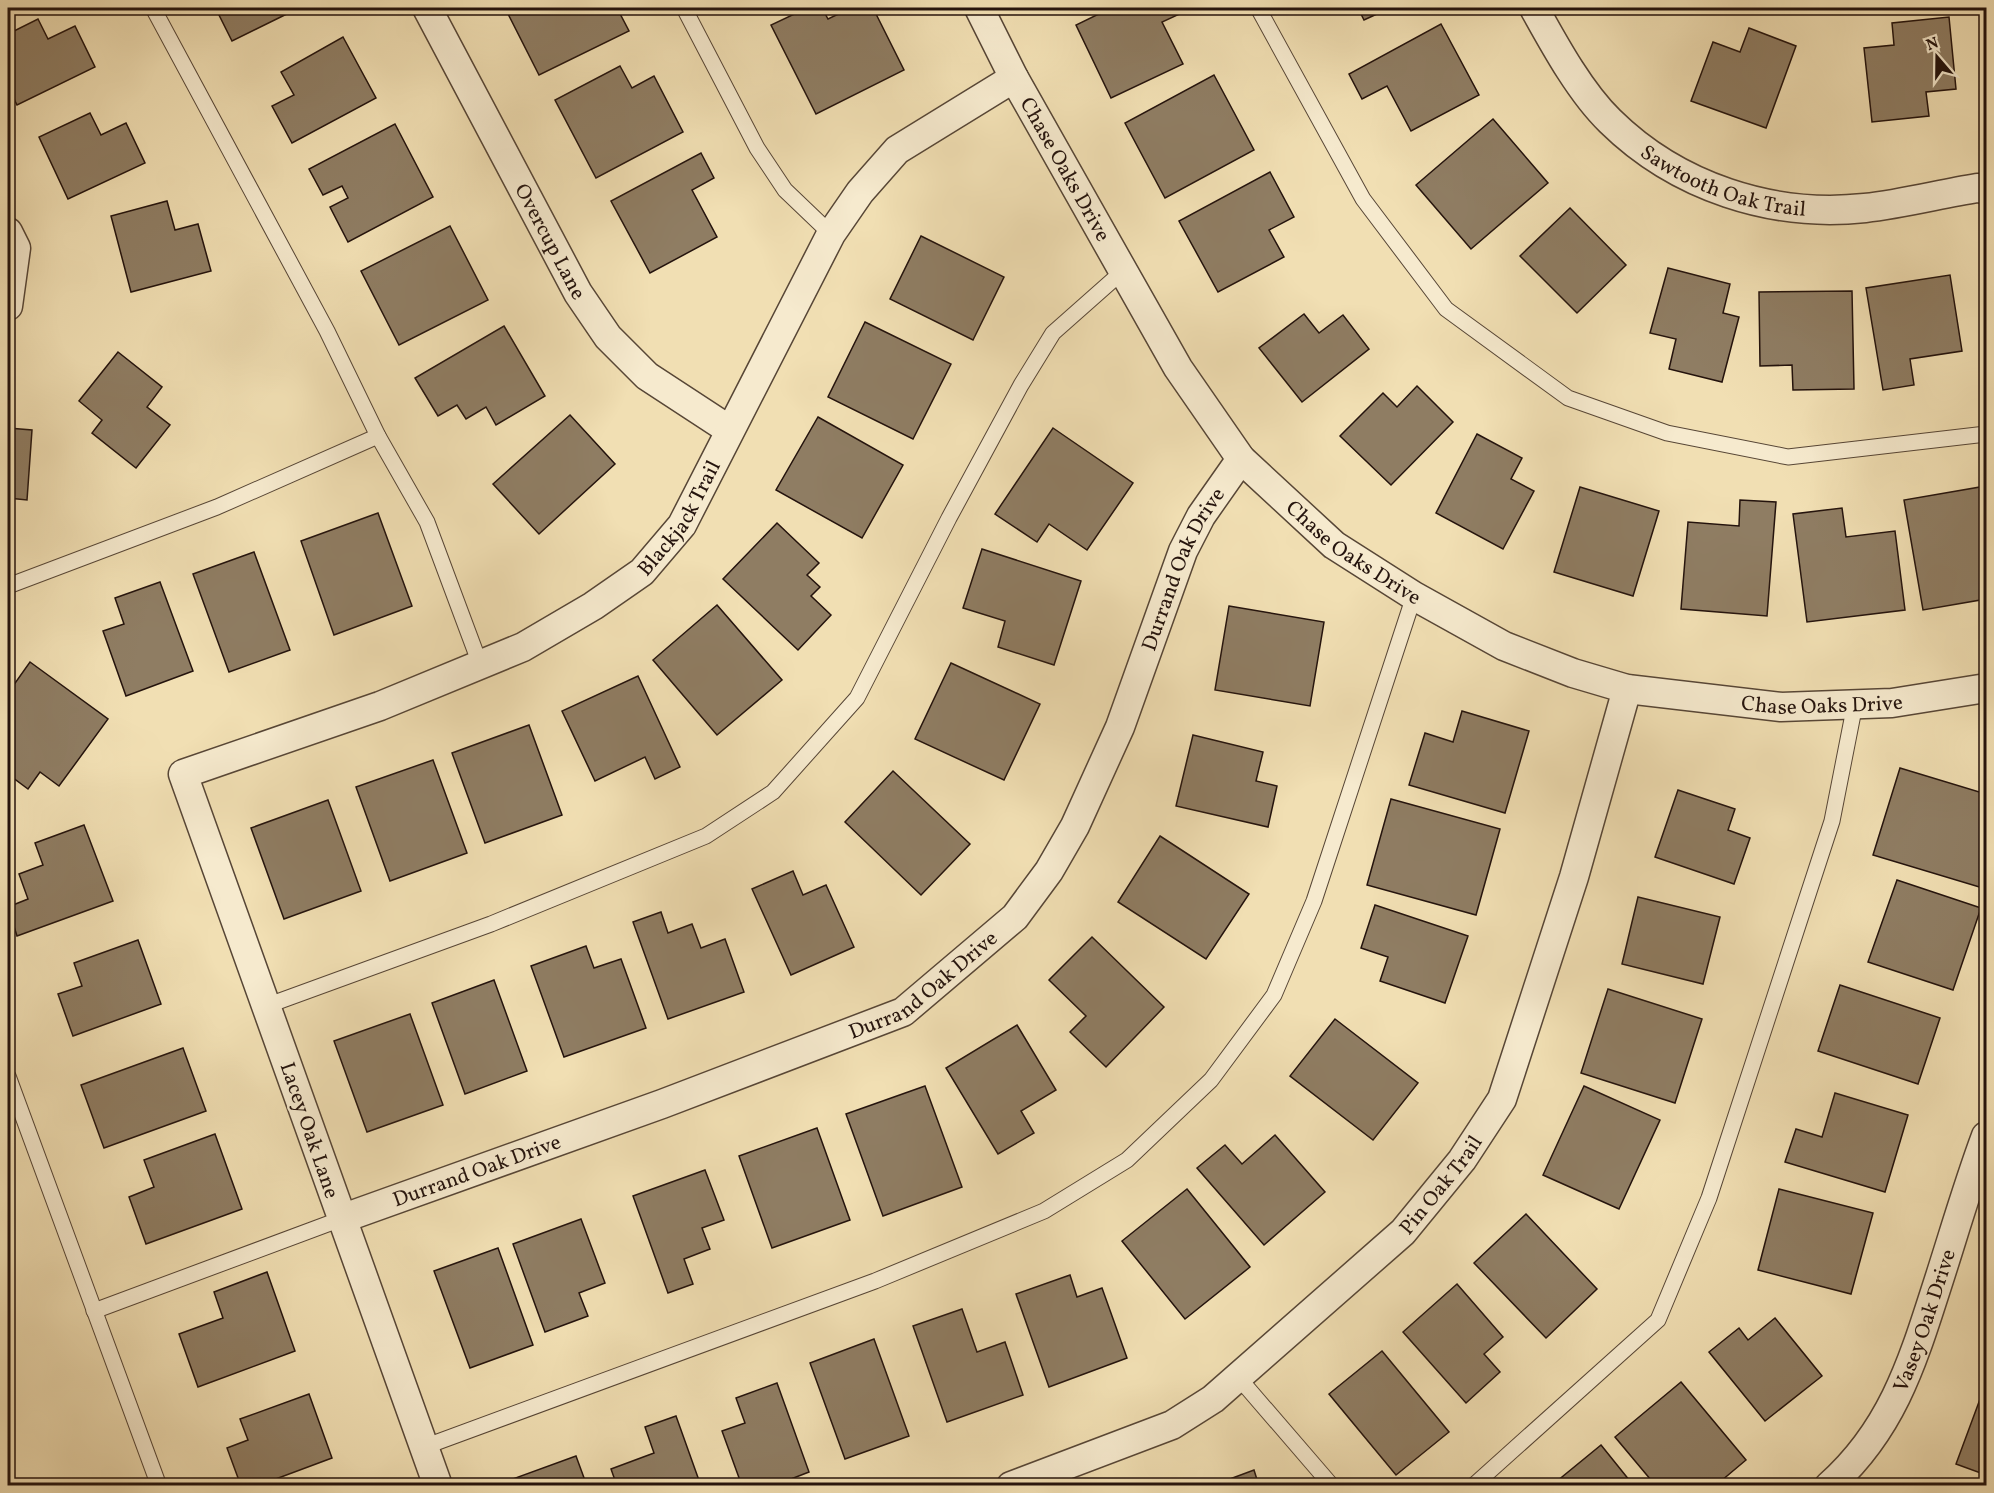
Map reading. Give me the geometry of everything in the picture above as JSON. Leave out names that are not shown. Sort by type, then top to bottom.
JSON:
[{"type":"street","name":"Overcup Lane","points":[[427,8],[578,293],[609,338],[647,376],[729,429]]},
{"type":"street","name":"Chase Oaks Drive","points":[[979,8],[1014,78],[1178,368],[1241,459],[1334,545],[1414,596],[1504,646],[1573,673],[1627,688],[1781,707],[1892,703],[1986,688]]},
{"type":"street","name":"Sawtooth Oak Trail","points":[[1534,8],[1561,56],[1609,120],[1642,148],[1700,184],[1743,200],[1813,208],[1864,208],[1977,188],[1986,189]]},
{"type":"street","name":"Blackjack Trail","points":[[183,774],[380,706],[523,647],[593,606],[642,572],[682,525],[729,429],[831,234],[860,192],[897,150],[1014,78]]},
{"type":"street","points":[[8,232],[16,248],[8,306]]},
{"type":"street","name":"Durrand Oak Drive","points":[[340,1219],[662,1104],[903,1012],[920,998],[1015,917],[1049,871],[1075,826],[1120,727],[1183,551],[1201,516],[1241,459]]},
{"type":"street","name":"Pin Oak Trail","points":[[1011,1485],[1172,1425],[1214,1399],[1403,1232],[1462,1160],[1502,1100],[1574,878],[1627,688]]},
{"type":"street","name":"Lacey Oak Lane","points":[[183,774],[340,1219],[438,1485]]},
{"type":"street","name":"Vasey Oak Drive","points":[[1829,1485],[1848,1468],[1883,1422],[1910,1370],[1986,1136]]},
{"type":"lane","points":[[153,8],[327,331],[378,436],[427,522],[480,664]]},
{"type":"lane","points":[[684,8],[757,148],[785,190],[831,234]]},
{"type":"lane","points":[[1258,8],[1363,199],[1446,309],[1568,398],[1667,433],[1788,457],[1986,434]]},
{"type":"lane","points":[[266,1006],[491,924],[706,836],[773,792],[857,698],[949,518],[1021,385],[1053,333],[1123,271]]},
{"type":"lane","points":[[8,586],[228,503],[378,436]]},
{"type":"lane","points":[[424,1447],[875,1281],[1044,1211],[1127,1160],[1211,1080],[1274,995],[1314,901],[1414,596]]},
{"type":"lane","points":[[1473,1485],[1658,1320],[1709,1198],[1832,821],[1855,704]]},
{"type":"lane","points":[[8,1076],[159,1485]]},
{"type":"lane","points":[[94,1311],[340,1219]]},
{"type":"lane","points":[[1238,1377],[1332,1485]]},
{"type":"building","points":[[299,8],[232,41],[216,9]]},
{"type":"building","points":[[505,8],[617,8],[629,31],[539,75]]},
{"type":"building","points":[[807,8],[822,8],[828,19],[851,8],[873,8],[904,70],[816,114],[771,25]]},
{"type":"building","points":[[1111,8],[1182,8],[1184,12],[1162,22],[1183,64],[1111,98],[1076,25]]},
{"type":"building","points":[[1358,8],[1390,8],[1364,20]]},
{"type":"building","points":[[1949,17],[1956,89],[1926,92],[1929,116],[1872,122],[1864,48],[1894,45],[1892,23]]},
{"type":"building","points":[[38,19],[48,39],[75,26],[95,67],[17,105],[8,86],[8,34]]},
{"type":"building","points":[[1441,24],[1479,95],[1411,131],[1387,86],[1362,99],[1349,74]]},
{"type":"building","points":[[1749,28],[1796,46],[1766,128],[1691,101],[1713,42],[1740,52]]},
{"type":"building","points":[[343,37],[376,98],[292,143],[272,106],[294,95],[281,72]]},
{"type":"building","points":[[620,66],[632,88],[654,76],[683,132],[596,178],[555,100]]},
{"type":"building","points":[[1214,75],[1254,150],[1165,198],[1125,123]]},
{"type":"building","points":[[90,113],[101,135],[126,123],[145,163],[68,199],[39,137]]},
{"type":"building","points":[[1493,119],[1548,183],[1471,249],[1416,185]]},
{"type":"building","points":[[395,124],[433,197],[348,242],[330,207],[348,198],[342,186],[323,195],[309,169]]},
{"type":"building","points":[[701,153],[714,178],[692,190],[717,237],[650,273],[611,201]]},
{"type":"building","points":[[1270,172],[1294,217],[1269,230],[1284,257],[1218,292],[1179,221]]},
{"type":"building","points":[[167,201],[175,230],[198,224],[211,271],[131,292],[111,216]]},
{"type":"building","points":[[1570,208],[1626,265],[1577,313],[1520,256]]},
{"type":"building","points":[[450,226],[488,300],[399,345],[361,271]]},
{"type":"building","points":[[921,236],[1004,277],[973,340],[890,299]]},
{"type":"building","points":[[1668,268],[1730,284],[1723,313],[1739,317],[1722,382],[1669,369],[1676,339],[1650,333]]},
{"type":"building","points":[[1950,275],[1962,351],[1910,359],[1914,385],[1883,390],[1866,288]]},
{"type":"building","points":[[1852,291],[1854,389],[1793,390],[1792,365],[1760,366],[1759,292]]},
{"type":"building","points":[[1304,314],[1319,333],[1343,315],[1369,349],[1302,402],[1259,348]]},
{"type":"building","points":[[865,322],[951,364],[913,439],[828,397]]},
{"type":"building","points":[[504,326],[545,396],[496,425],[486,407],[466,419],[457,405],[438,416],[415,378]]},
{"type":"building","points":[[118,352],[162,387],[147,407],[170,425],[136,468],[92,433],[102,420],[79,401]]},
{"type":"building","points":[[1417,386],[1453,422],[1391,485],[1340,436],[1383,393],[1397,407]]},
{"type":"building","points":[[570,415],[615,464],[539,534],[493,484]]},
{"type":"building","points":[[818,417],[903,465],[862,538],[776,490]]},
{"type":"building","points":[[8,428],[32,430],[27,500],[8,498]]},
{"type":"building","points":[[1053,428],[1133,483],[1087,550],[1049,524],[1037,542],[995,514]]},
{"type":"building","points":[[1477,434],[1522,458],[1511,479],[1534,491],[1503,549],[1436,513]]},
{"type":"building","points":[[1986,486],[1986,599],[1923,610],[1904,500]]},
{"type":"building","points":[[1580,487],[1659,511],[1633,596],[1554,572]]},
{"type":"building","points":[[1740,500],[1776,502],[1767,616],[1681,609],[1688,522],[1739,526]]},
{"type":"building","points":[[1842,508],[1846,537],[1895,531],[1905,610],[1807,622],[1793,514]]},
{"type":"building","points":[[378,513],[412,606],[334,635],[301,541]]},
{"type":"building","points":[[777,523],[819,563],[807,575],[820,587],[811,596],[831,615],[798,650],[723,579]]},
{"type":"building","points":[[982,549],[1081,581],[1054,665],[998,647],[1005,621],[963,608]]},
{"type":"building","points":[[254,552],[290,650],[229,672],[193,574]]},
{"type":"building","points":[[160,582],[193,671],[126,696],[103,631],[124,624],[115,598]]},
{"type":"building","points":[[717,605],[782,680],[717,735],[653,660]]},
{"type":"building","points":[[1229,606],[1324,622],[1310,706],[1215,690]]},
{"type":"building","points":[[30,662],[108,719],[59,786],[40,772],[28,789],[8,774],[8,693]]},
{"type":"building","points":[[951,663],[1040,704],[1004,780],[915,739]]},
{"type":"building","points":[[638,676],[680,767],[655,779],[645,757],[595,781],[562,711]]},
{"type":"building","points":[[1462,711],[1529,731],[1505,813],[1409,785],[1425,733],[1453,742]]},
{"type":"building","points":[[529,725],[562,815],[485,843],[452,753]]},
{"type":"building","points":[[1193,735],[1263,752],[1256,781],[1277,786],[1268,827],[1176,806]]},
{"type":"building","points":[[433,760],[467,853],[390,881],[356,787]]},
{"type":"building","points":[[1900,768],[1986,794],[1986,889],[1873,855]]},
{"type":"building","points":[[893,771],[970,844],[921,895],[845,822]]},
{"type":"building","points":[[1678,790],[1735,809],[1728,830],[1750,838],[1734,884],[1655,857]]},
{"type":"building","points":[[1391,799],[1500,829],[1476,915],[1367,885]]},
{"type":"building","points":[[328,800],[361,891],[284,919],[251,828]]},
{"type":"building","points":[[84,825],[113,901],[17,936],[8,907],[28,899],[19,874],[43,865],[35,843]]},
{"type":"building","points":[[1160,836],[1249,894],[1206,959],[1118,902]]},
{"type":"building","points":[[793,871],[803,895],[826,885],[854,947],[791,975],[752,889]]},
{"type":"building","points":[[1897,880],[1981,908],[1953,990],[1868,962]]},
{"type":"building","points":[[1638,897],[1720,917],[1703,984],[1622,964]]},
{"type":"building","points":[[1375,905],[1468,936],[1445,1003],[1380,981],[1388,957],[1361,948]]},
{"type":"building","points":[[661,912],[668,933],[692,924],[701,948],[725,939],[744,992],[668,1019],[633,922]]},
{"type":"building","points":[[1092,937],[1164,1007],[1106,1067],[1070,1032],[1086,1016],[1049,980]]},
{"type":"building","points":[[138,940],[161,1004],[73,1036],[58,994],[82,986],[74,963]]},
{"type":"building","points":[[586,946],[594,968],[621,959],[646,1028],[564,1057],[531,966]]},
{"type":"building","points":[[494,980],[527,1071],[465,1094],[432,1003]]},
{"type":"building","points":[[1840,985],[1940,1018],[1918,1084],[1818,1051]]},
{"type":"building","points":[[1608,989],[1702,1019],[1675,1103],[1581,1073]]},
{"type":"building","points":[[410,1014],[443,1105],[367,1132],[334,1041]]},
{"type":"building","points":[[1335,1019],[1418,1083],[1373,1140],[1290,1076]]},
{"type":"building","points":[[1017,1025],[1056,1090],[1021,1111],[1034,1133],[998,1154],[946,1068]]},
{"type":"building","points":[[183,1048],[206,1111],[104,1148],[81,1085]]},
{"type":"building","points":[[925,1086],[962,1187],[883,1216],[846,1114]]},
{"type":"building","points":[[1584,1086],[1660,1120],[1619,1209],[1543,1175]]},
{"type":"building","points":[[1835,1093],[1908,1115],[1885,1192],[1785,1162],[1796,1129],[1822,1137]]},
{"type":"building","points":[[817,1128],[850,1220],[772,1248],[739,1156]]},
{"type":"building","points":[[215,1134],[242,1209],[146,1244],[129,1197],[154,1187],[144,1160]]},
{"type":"building","points":[[1275,1135],[1325,1192],[1264,1245],[1197,1168],[1225,1145],[1242,1164]]},
{"type":"building","points":[[705,1170],[724,1220],[702,1228],[710,1249],[684,1259],[693,1284],[668,1293],[633,1196]]},
{"type":"building","points":[[1187,1189],[1250,1267],[1185,1319],[1122,1241]]},
{"type":"building","points":[[1779,1189],[1873,1213],[1851,1294],[1758,1270]]},
{"type":"building","points":[[1526,1214],[1597,1289],[1546,1338],[1474,1263]]},
{"type":"building","points":[[581,1219],[605,1283],[579,1293],[588,1316],[545,1332],[513,1244]]},
{"type":"building","points":[[498,1248],[533,1345],[470,1368],[434,1271]]},
{"type":"building","points":[[267,1272],[295,1351],[198,1387],[179,1334],[223,1318],[214,1292]]},
{"type":"building","points":[[1070,1275],[1077,1297],[1102,1288],[1127,1358],[1049,1387],[1016,1294]]},
{"type":"building","points":[[1457,1284],[1503,1337],[1484,1354],[1500,1372],[1466,1403],[1403,1332]]},
{"type":"building","points":[[962,1309],[977,1352],[1005,1342],[1023,1395],[947,1422],[913,1326]]},
{"type":"building","points":[[1775,1318],[1822,1376],[1765,1421],[1709,1352],[1739,1328],[1748,1340]]},
{"type":"building","points":[[874,1339],[909,1436],[845,1459],[810,1363]]},
{"type":"building","points":[[1382,1351],[1449,1432],[1396,1475],[1329,1394]]},
{"type":"building","points":[[1681,1382],[1746,1460],[1715,1486],[1656,1486],[1615,1437]]},
{"type":"building","points":[[777,1383],[809,1472],[773,1486],[742,1486],[722,1431],[745,1423],[736,1398]]},
{"type":"building","points":[[1986,1383],[1986,1475],[1956,1464]]},
{"type":"building","points":[[309,1394],[332,1458],[257,1486],[241,1486],[227,1448],[248,1440],[240,1419]]},
{"type":"building","points":[[676,1416],[701,1486],[617,1486],[611,1469],[654,1453],[645,1427]]},
{"type":"building","points":[[1601,1445],[1634,1486],[1551,1486]]},
{"type":"building","points":[[576,1456],[587,1486],[499,1486],[499,1484]]},
{"type":"building","points":[[1254,1470],[1259,1486],[1211,1486]]}]
